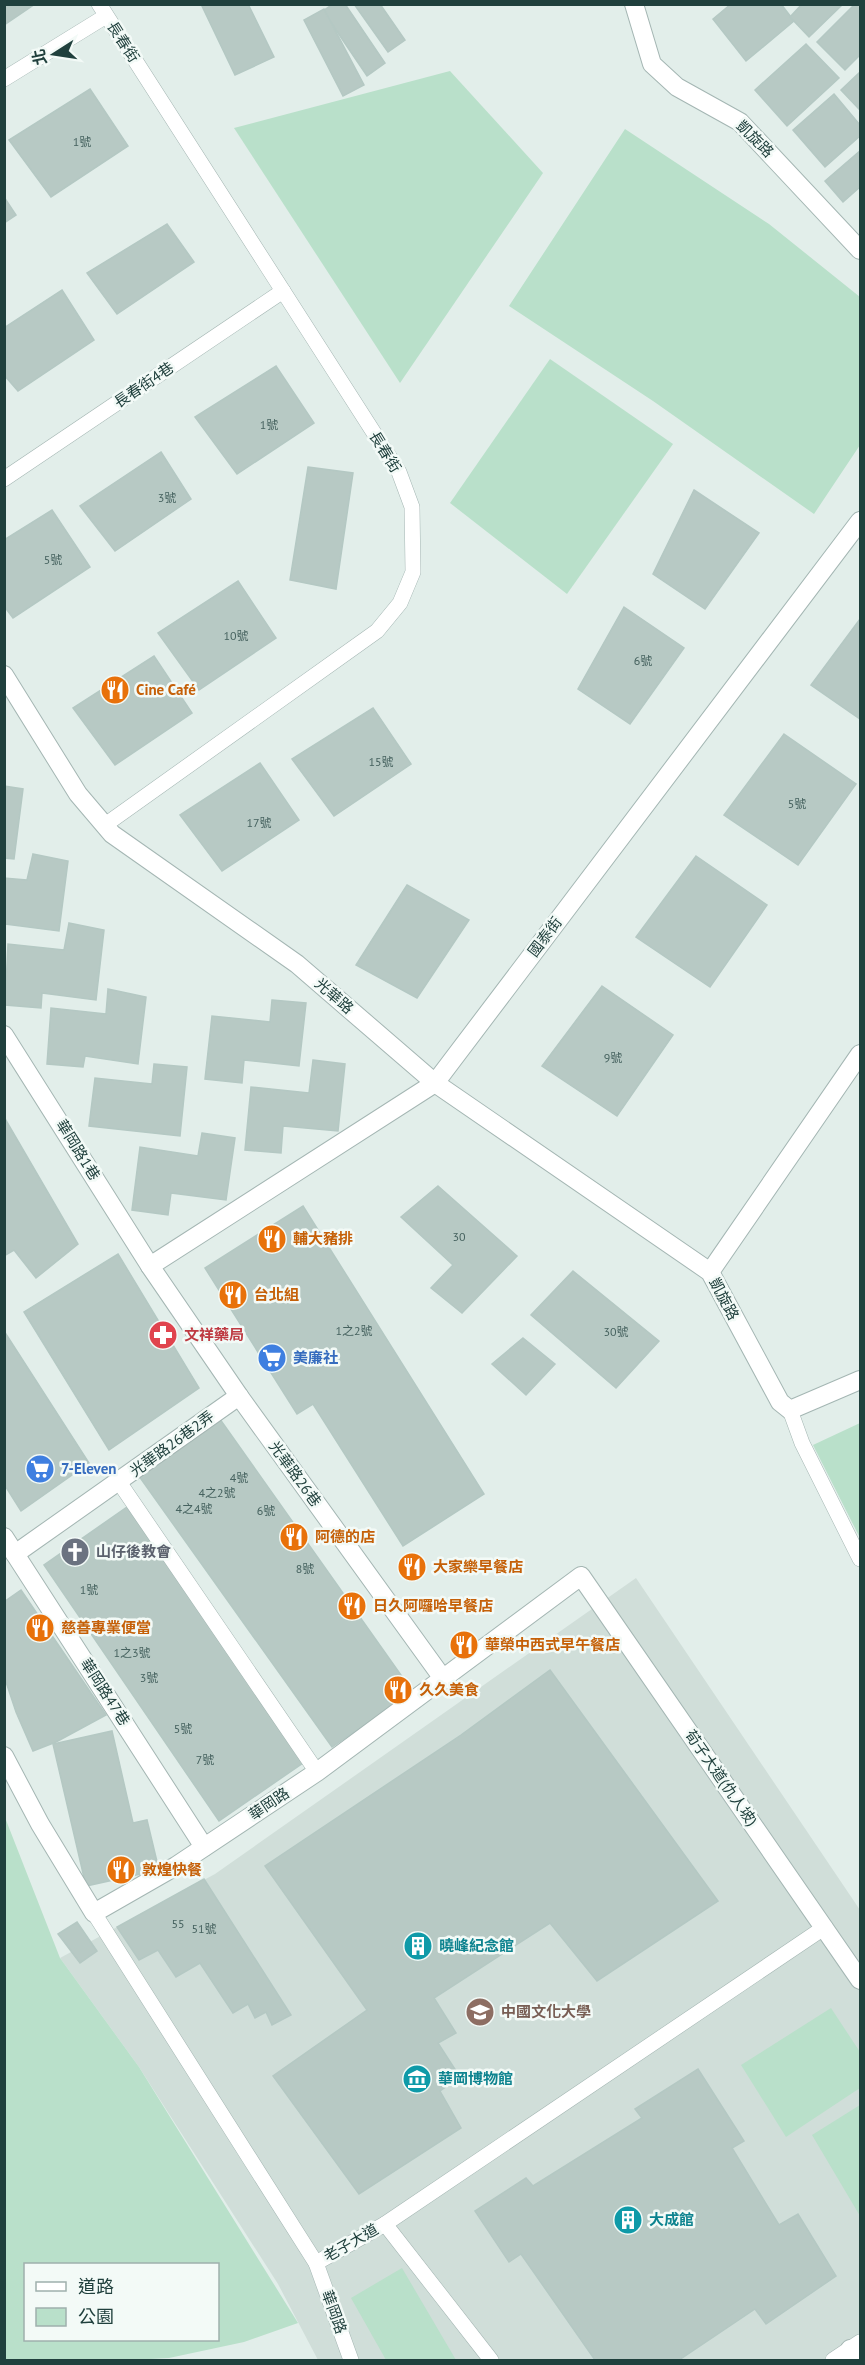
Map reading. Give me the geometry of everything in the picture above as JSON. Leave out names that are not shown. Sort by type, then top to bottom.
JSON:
[{"type":"street","name":"凱旋路","points":[[634,4],[652,64],[677,87],[740,122],[861,250]]},
{"type":"street","name":"國泰街","points":[[150,1266],[435,1083],[861,521]]},
{"type":"street","name":"光華路","points":[[4,675],[78,794],[112,834],[297,964],[435,1083],[710,1272]]},
{"type":"street","name":"華岡路1巷","points":[[4,1035],[150,1266]]},
{"type":"street","name":"凱旋路","points":[[790,1410],[780,1402],[710,1272],[861,1054]]},
{"type":"street","name":"光華路26巷","points":[[150,1266],[239,1396],[444,1680]]},
{"type":"street","points":[[790,1410],[861,1380]]},
{"type":"street","name":"光華路26巷2弄","points":[[15,1554],[239,1396]]},
{"type":"street","name":"華岡路47巷","points":[[4,1537],[204,1847]]},
{"type":"street","name":"華岡路","points":[[94,1913],[204,1847],[317,1772],[444,1680],[581,1576]]},
{"type":"street","name":"荀子大道(仇人坡)","points":[[581,1576],[861,1980]]},
{"type":"street","points":[[4,1756],[40,1824],[94,1913]]},
{"type":"lane","points":[[4,79],[102,10]]},
{"type":"lane","name":"長春街","points":[[102,10],[399,472],[412,507],[414,572],[400,603],[377,631],[105,825]]},
{"type":"lane","name":"長春街4巷","points":[[4,479],[283,291]]},
{"type":"lane","name":"凱旋路","points":[[790,1410],[802,1443],[861,1559]]},
{"type":"lane","points":[[119,1482],[317,1772]]},
{"type":"lane","name":"華岡路","points":[[94,1913],[316,2263],[351,2361]]},
{"type":"lane","name":"老子大道","points":[[316,2263],[385,2224],[825,1927]]},
{"type":"lane","points":[[385,2224],[491,2361]]},
{"type":"lane","points":[[833,2361],[856,2351]]},
{"type":"shaded area","name":"中國文化大學","points":[[636,1578],[860,1910],[860,2360],[318,2360],[278,2284],[139,2067],[60,1958],[215,1874]]},
{"type":"green space","points":[[450,71],[543,173],[400,383],[234,128]]},
{"type":"green space","points":[[625,129],[769,224],[860,297],[860,445],[814,514],[653,401],[509,306]]},
{"type":"green space","points":[[550,359],[673,444],[567,594],[450,503]]},
{"type":"green space","points":[[860,1423],[860,1538],[813,1445]]},
{"type":"green space","points":[[4,1815],[60,1958],[139,2067],[298,2323],[244,2342],[169,2358],[5,2360]]},
{"type":"green space","points":[[831,2008],[860,2052],[860,2088],[786,2137],[741,2065]]},
{"type":"green space","points":[[860,2105],[860,2216],[812,2135]]},
{"type":"green space","points":[[402,2268],[456,2360],[386,2360],[351,2298]]},
{"type":"building","points":[[4,4],[35,4],[4,25]]},
{"type":"building","points":[[201,4],[248,4],[274,57],[235,75]]},
{"type":"building","points":[[333,4],[345,4],[385,63],[367,76],[323,11]]},
{"type":"building","points":[[354,4],[380,4],[405,40],[388,52]]},
{"type":"building","points":[[731,4],[781,4],[794,21],[746,61],[713,19]]},
{"type":"building","points":[[802,4],[843,4],[809,37],[790,17]]},
{"type":"building","points":[[855,4],[860,4],[860,55],[845,70],[817,42]]},
{"type":"building","points":[[324,9],[364,85],[343,96],[304,20]]},
{"type":"building","points":[[806,44],[839,78],[787,126],[755,90]]},
{"type":"building","points":[[860,72],[860,110],[841,90]]},
{"type":"building","points":[[90,89],[128,146],[51,197],[9,140]]},
{"type":"building","points":[[834,94],[860,125],[860,136],[825,167],[793,130]]},
{"type":"building","points":[[860,151],[860,187],[843,202],[825,181]]},
{"type":"building","points":[[4,197],[16,215],[4,223]]},
{"type":"building","points":[[167,224],[194,262],[117,314],[87,273]]},
{"type":"building","points":[[62,290],[94,340],[18,391],[4,375],[4,328]]},
{"type":"building","points":[[276,366],[314,423],[237,474],[195,417]]},
{"type":"building","points":[[161,452],[191,499],[115,551],[80,506]]},
{"type":"building","points":[[308,467],[353,473],[336,589],[290,580]]},
{"type":"building","points":[[694,490],[759,533],[705,609],[653,574]]},
{"type":"building","points":[[52,510],[90,567],[13,618],[4,606],[4,540]]},
{"type":"building","points":[[238,581],[276,638],[199,690],[158,633]]},
{"type":"building","points":[[624,607],[684,648],[630,724],[578,689]]},
{"type":"building","points":[[860,619],[860,719],[811,685]]},
{"type":"building","points":[[154,656],[192,713],[115,765],[73,708]]},
{"type":"building","points":[[373,708],[411,764],[334,816],[292,759]]},
{"type":"building","points":[[784,734],[856,784],[798,865],[724,815]]},
{"type":"building","points":[[260,763],[299,820],[222,871],[180,815]]},
{"type":"building","points":[[4,786],[23,789],[14,859],[4,858]]},
{"type":"building","points":[[33,854],[68,861],[59,931],[5,924],[4,939],[4,878],[27,880]]},
{"type":"building","points":[[696,856],[767,905],[710,987],[636,937]]},
{"type":"building","points":[[407,885],[469,920],[417,998],[356,965]]},
{"type":"building","points":[[69,923],[104,930],[96,1000],[42,993],[41,1008],[5,1005],[8,944],[64,950]]},
{"type":"building","points":[[602,986],[673,1035],[617,1116],[542,1066]]},
{"type":"building","points":[[108,989],[146,997],[138,1064],[85,1056],[83,1067],[47,1064],[51,1008],[106,1014]]},
{"type":"building","points":[[272,1000],[306,1003],[299,1066],[244,1060],[242,1083],[205,1079],[212,1016],[270,1022]]},
{"type":"building","points":[[313,1060],[345,1064],[338,1131],[283,1126],[281,1153],[245,1150],[251,1087],[309,1093]]},
{"type":"building","points":[[154,1064],[187,1067],[180,1136],[89,1126],[95,1078],[152,1084]]},
{"type":"building","points":[[4,1117],[78,1244],[36,1278],[14,1250],[4,1256]]},
{"type":"building","points":[[202,1133],[235,1138],[226,1200],[171,1193],[168,1215],[132,1210],[140,1147],[198,1156]]},
{"type":"building","points":[[438,1186],[517,1256],[462,1313],[431,1288],[453,1265],[401,1217]]},
{"type":"building","points":[[303,1206],[484,1494],[403,1546],[313,1404],[297,1414],[205,1268]]},
{"type":"building","points":[[118,1254],[199,1388],[109,1450],[24,1312]]},
{"type":"building","points":[[573,1271],[659,1341],[616,1388],[531,1315]]},
{"type":"building","points":[[4,1331],[89,1463],[21,1511],[4,1484]]},
{"type":"building","points":[[523,1338],[555,1364],[526,1395],[492,1364]]},
{"type":"building","points":[[217,1415],[413,1692],[332,1747],[136,1472]]},
{"type":"building","points":[[127,1507],[303,1763],[219,1821],[44,1565]]},
{"type":"building","points":[[21,1590],[106,1715],[56,1742],[33,1751],[4,1676],[4,1602]]},
{"type":"building","name":"曉峰紀念館","points":[[550,1670],[718,1901],[597,1981],[550,1923],[434,1998],[456,2033],[438,2043],[460,2077],[440,2091],[461,2128],[359,2194],[273,2076],[367,2010],[265,1866],[461,1735]]},
{"type":"building","points":[[112,1731],[133,1823],[147,1820],[159,1870],[86,1886],[53,1744]]},
{"type":"building","points":[[204,1879],[291,2015],[272,2025],[266,2012],[255,2018],[248,2004],[233,2013],[200,1963],[176,1977],[158,1950],[139,1960],[117,1927]]},
{"type":"building","points":[[77,1922],[97,1951],[80,1963],[58,1934]]},
{"type":"building","name":"大成館","points":[[698,2069],[744,2141],[732,2148],[779,2225],[798,2214],[836,2276],[766,2324],[755,2309],[679,2360],[595,2360],[521,2254],[509,2262],[475,2211],[526,2178],[533,2186],[642,2118],[635,2109]]},
{"type":"place","name":"Cine Café","points":[[115,690]]},
{"type":"place","name":"輔大豬排","points":[[272,1239]]},
{"type":"place","name":"台北組","points":[[233,1295]]},
{"type":"place","name":"文祥藥局","points":[[163,1335]]},
{"type":"place","name":"美廉社","points":[[272,1358]]},
{"type":"place","name":"7-Eleven","points":[[40,1469]]},
{"type":"place","name":"阿德的店","points":[[294,1537]]},
{"type":"place","name":"山仔後教會","points":[[75,1552]]},
{"type":"place","name":"大家樂早餐店","points":[[412,1567]]},
{"type":"place","name":"日久阿囉哈早餐店","points":[[352,1606]]},
{"type":"place","name":"慈善專業便當","points":[[40,1628]]},
{"type":"place","name":"華榮中西式早午餐店","points":[[464,1645]]},
{"type":"place","name":"久久美食","points":[[398,1690]]},
{"type":"place","name":"敦煌快餐","points":[[121,1870]]},
{"type":"place","name":"曉峰紀念館","points":[[418,1946]]},
{"type":"place","name":"中國文化大學","points":[[480,2012]]},
{"type":"place","name":"華岡博物館","points":[[417,2079]]},
{"type":"place","name":"大成館","points":[[628,2220]]}]
